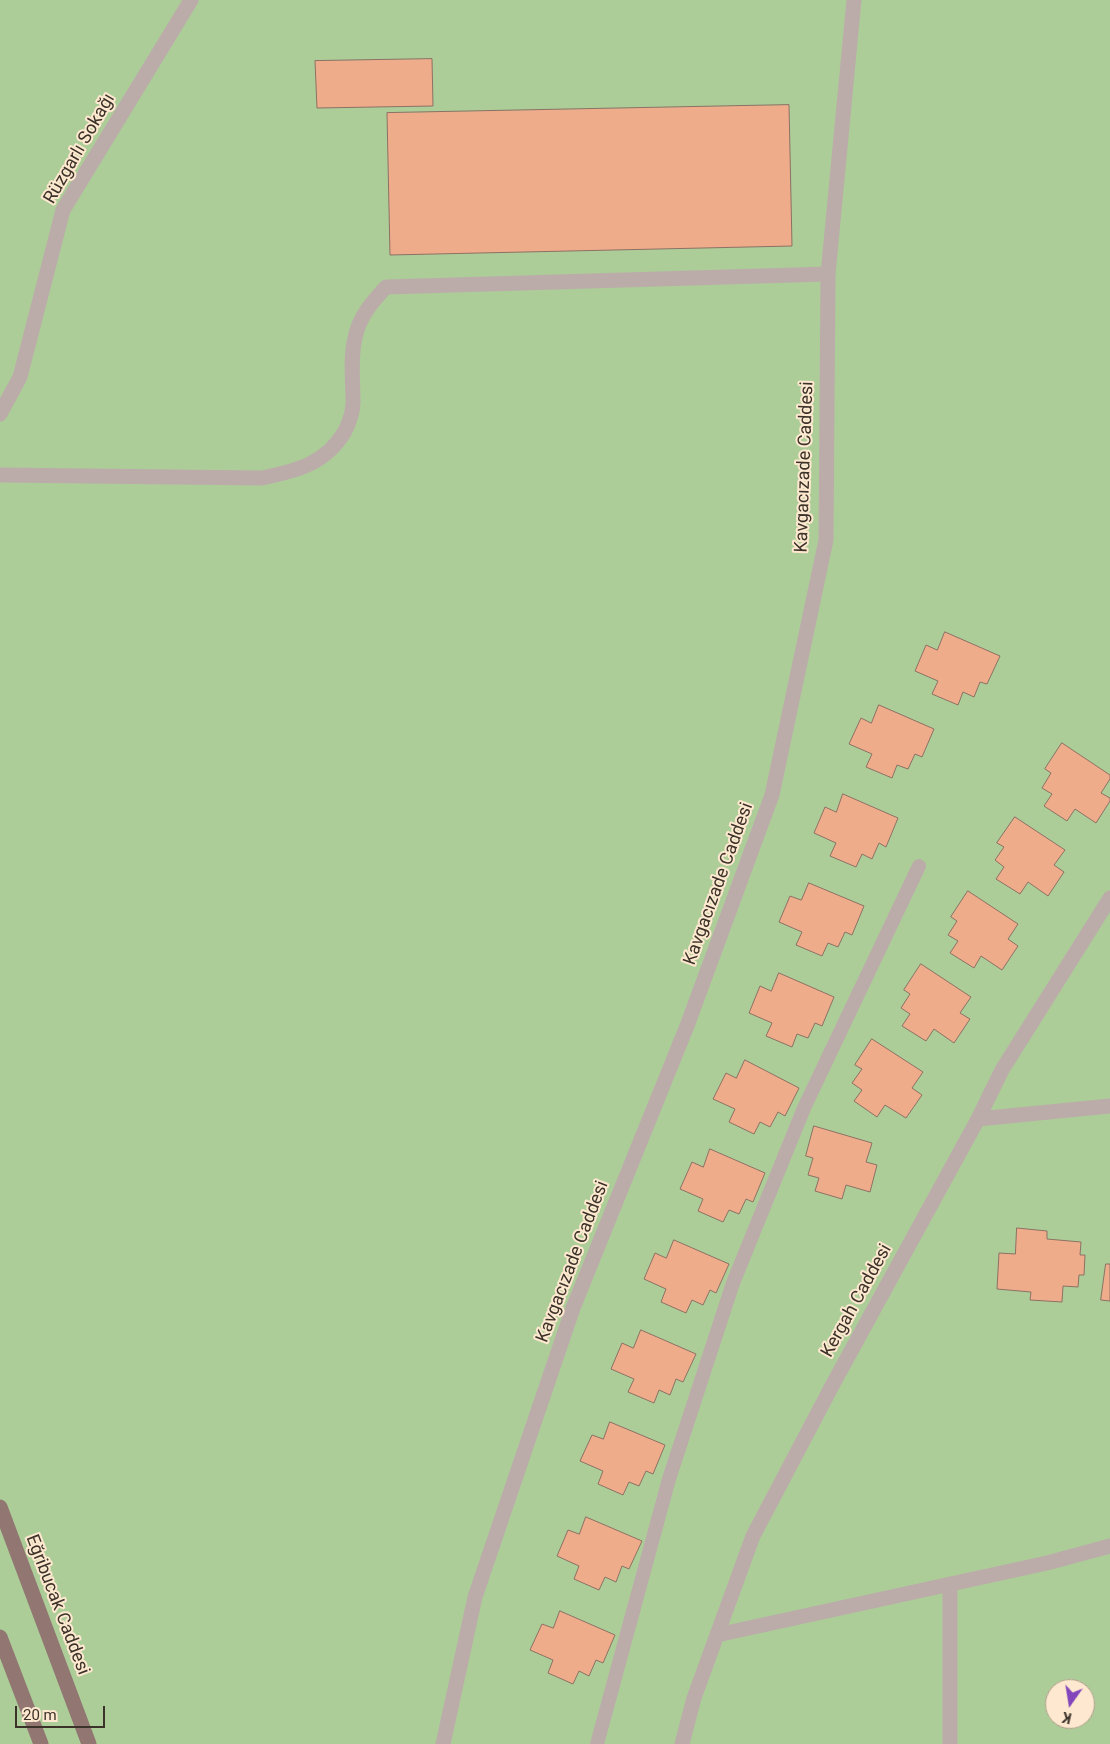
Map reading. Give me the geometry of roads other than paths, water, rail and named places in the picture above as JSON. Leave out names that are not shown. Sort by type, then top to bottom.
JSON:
[{"type":"main road","name":"Eğribucak Caddesi","points":[[0,1507],[89,1744]]},
{"type":"main road","points":[[0,1637],[41,1744]]},
{"type":"street","name":"Rüzgarlı Sokağı","points":[[0,414],[20,377],[63,210],[191,0]]},
{"type":"street","name":"Kavgacızade Caddesi","points":[[443,1744],[475,1597],[570,1318],[687,1026],[772,795],[826,540],[828,274],[854,0]]},
{"type":"street","points":[[0,474],[262,478],[294,472],[323,457],[338,443],[348,425],[353,404],[352,384],[355,338],[366,309],[386,287],[828,274]]},
{"type":"street","name":"Kergah Caddesi","points":[[682,1744],[694,1698],[753,1536],[833,1384],[978,1119],[1002,1070],[1110,898]]},
{"type":"street","points":[[978,1119],[1110,1106]]},
{"type":"street","points":[[717,1635],[1047,1563],[1110,1546]]},
{"type":"street","points":[[950,1584],[950,1744]]},
{"type":"lane","points":[[597,1744],[670,1479],[733,1283],[804,1108],[919,866]]}]
